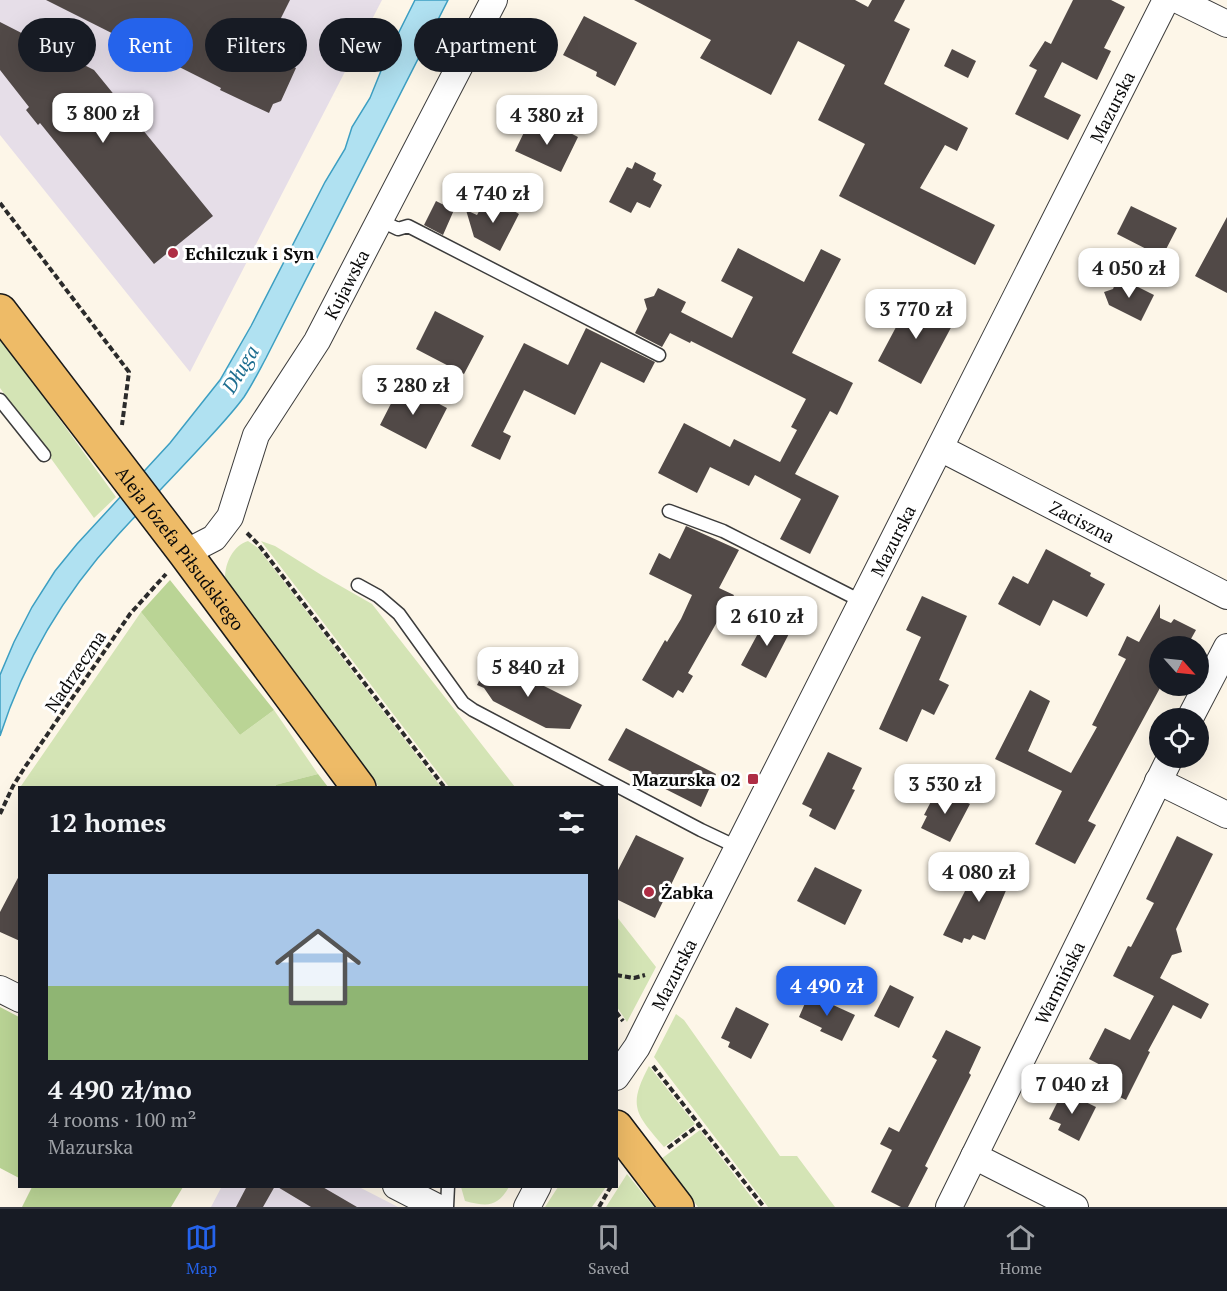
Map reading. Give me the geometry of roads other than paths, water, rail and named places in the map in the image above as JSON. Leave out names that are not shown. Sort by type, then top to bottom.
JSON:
[{"type":"main road","name":"Aleja Józefa Piłsudskiego","points":[[0,311],[117,445],[164,526],[357,786]]},
{"type":"main road","points":[[618,1130],[678,1207]]},
{"type":"street","name":"Kujawska","points":[[185,553],[214,538],[230,517],[256,435],[317,341],[494,0]]},
{"type":"street","name":"Mazurska","points":[[618,1074],[638,1047],[1166,0]]},
{"type":"street","points":[[1178,0],[1227,24]]},
{"type":"street","name":"Zaciszna","points":[[940,448],[1227,596]]},
{"type":"street","points":[[1195,708],[1227,647]]},
{"type":"street","name":"Warmińska","points":[[949,1207],[1165,768]]},
{"type":"street","points":[[1158,781],[1227,815]]},
{"type":"street","points":[[0,989],[18,998]]},
{"type":"street","points":[[974,1156],[1075,1207]]},
{"type":"street","points":[[400,1188],[437,1207]]},
{"type":"street","points":[[526,1207],[537,1188]]},
{"type":"lane","points":[[379,220],[398,229],[408,226],[659,356]]},
{"type":"lane","points":[[0,400],[44,455]]},
{"type":"lane","points":[[669,511],[723,531],[861,601]]},
{"type":"lane","points":[[358,585],[378,596],[399,614],[463,703],[617,786]]},
{"type":"lane","points":[[618,786],[737,847]]},
{"type":"lane","points":[[447,1188],[447,1207]]},
{"type":"water","name":"Długa","points":[[415,0],[448,0],[439,18],[414,18],[414,67],[253,383],[226,419],[117,536],[80,581],[34,655],[21,681],[0,736],[0,675],[32,607],[55,571],[77,544],[170,443],[220,380],[251,326],[325,182],[345,149],[352,127],[370,98],[381,72],[402,72],[402,26]]},
{"type":"place","name":"Echilczuk i Syn","points":[[173,253]]},
{"type":"place","name":"Mazurska 02","points":[[753,779]]},
{"type":"place","name":"Żabka","points":[[649,892]]}]
